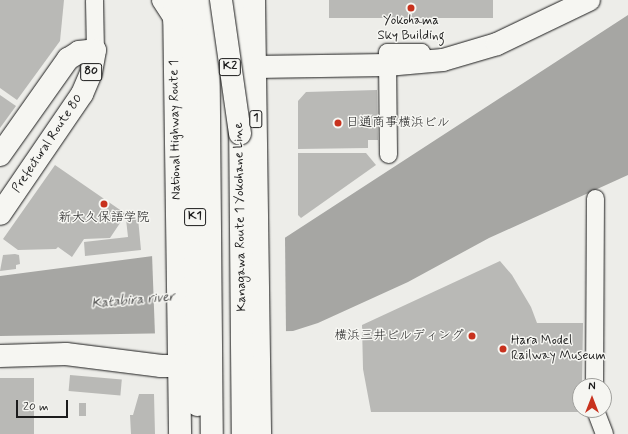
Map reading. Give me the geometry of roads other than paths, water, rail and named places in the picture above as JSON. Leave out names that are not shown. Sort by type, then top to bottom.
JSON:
[{"type":"main road","name":"National Highway Route 1","points":[[174,0],[179,340],[185,433]]},
{"type":"main road","name":"K1","points":[[185,433],[193,0]]},
{"type":"main road","points":[[208,0],[226,434]]},
{"type":"main road","name":"K2","points":[[221,0],[240,134]]},
{"type":"main road","points":[[212,434],[225,0]]},
{"type":"main road","name":"Kanagawa Route 1 Yokohane Line","points":[[238,0],[243,434]]},
{"type":"main road","name":"1","points":[[254,0],[260,434]]},
{"type":"main road","points":[[255,67],[387,65],[443,60],[497,44],[589,0]]},
{"type":"main road","name":"80","points":[[0,155],[68,58],[79,52],[95,50]]},
{"type":"main road","name":"Prefectural Route 80","points":[[0,214],[82,94],[91,73],[95,50]]},
{"type":"main road","points":[[0,356],[66,354],[161,366],[180,366]]},
{"type":"main road","points":[[260,409],[271,434]]},
{"type":"street","points":[[94,0],[95,50]]},
{"type":"street","points":[[160,0],[171,17],[174,40]]},
{"type":"street","points":[[387,65],[388,154]]},
{"type":"street","points":[[594,378],[595,198]]},
{"type":"street","points":[[598,418],[604,433]]},
{"type":"water","name":"Katabira river","points":[[628,15],[628,175],[489,238],[408,282],[318,323],[293,331],[0,336],[0,276],[283,239]]},
{"type":"place","name":"Yokohama Sky Building","points":[[411,8]]},
{"type":"place","name":"日通商事横浜ビル","points":[[338,123]]},
{"type":"place","name":"新大久保語学院","points":[[104,204]]},
{"type":"place","name":"横浜三井ビルディング","points":[[472,336]]},
{"type":"place","name":"Hara Model Railway Museum","points":[[503,349]]}]
